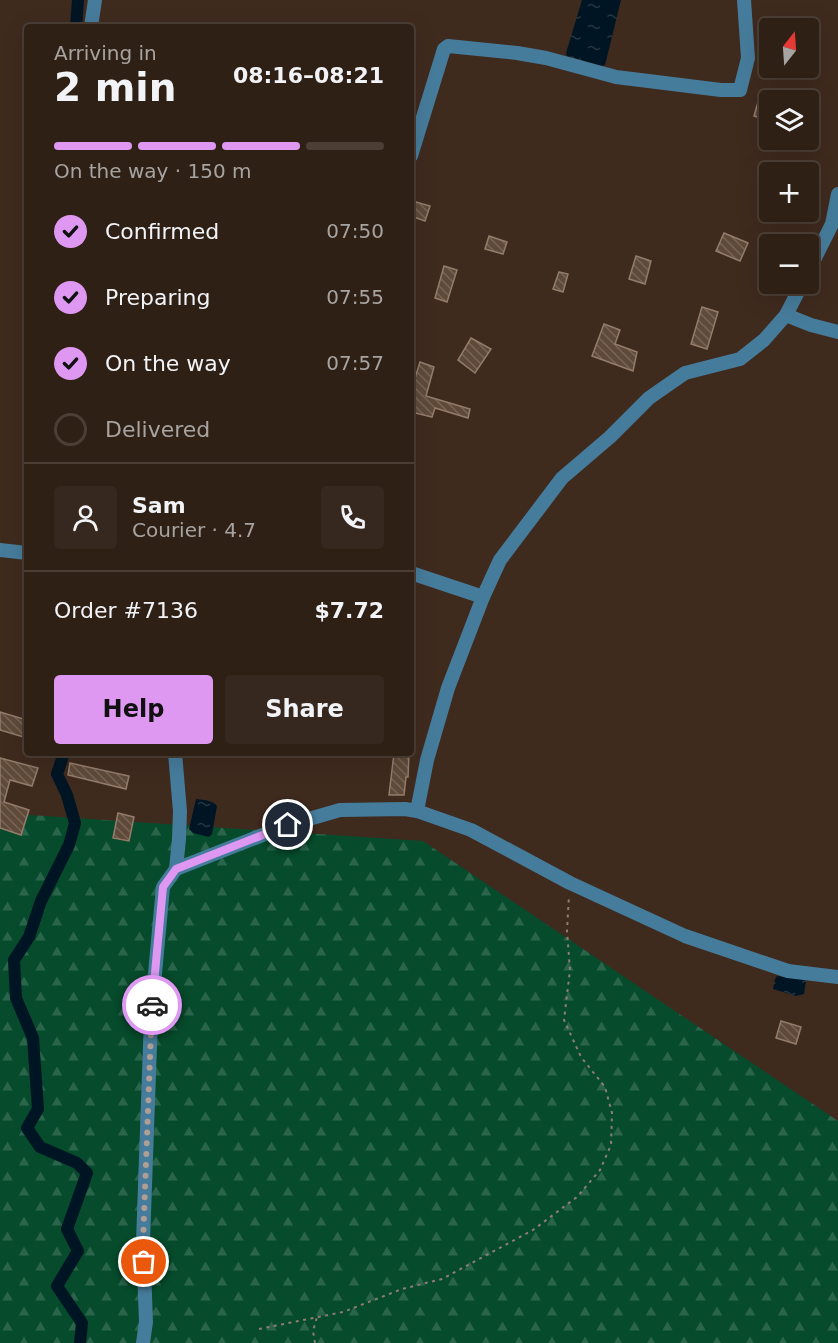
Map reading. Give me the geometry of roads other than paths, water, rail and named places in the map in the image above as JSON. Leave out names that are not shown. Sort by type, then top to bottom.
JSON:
[{"type":"street","points":[[91,24],[95,0]]},
{"type":"street","points":[[414,146],[444,49],[448,46],[546,58],[616,77],[721,90],[740,90],[748,58],[744,0]]},
{"type":"street","points":[[819,250],[832,225],[838,194]]},
{"type":"street","points":[[417,812],[427,760],[448,688],[483,597],[500,560],[562,478],[610,437],[649,398],[685,373],[740,359],[764,340],[786,315],[797,294]]},
{"type":"street","points":[[786,315],[838,332]]},
{"type":"street","points":[[0,550],[24,553]]},
{"type":"street","points":[[414,574],[483,597]]},
{"type":"street","points":[[143,1343],[146,1322],[143,1242],[151,1017],[163,887],[176,869],[180,812],[175,756]]},
{"type":"street","points":[[176,869],[288,825],[340,810],[405,809],[471,830],[570,883],[685,936],[788,971],[838,977]]},
{"type":"water","points":[[582,0],[621,0],[605,65],[601,66],[567,56]]},
{"type":"water","points":[[196,799],[210,801],[217,806],[212,834],[209,837],[193,833],[189,829]]},
{"type":"water","points":[[777,976],[805,979],[804,994],[796,996],[773,989]]},
{"type":"waterway","points":[[76,24],[78,0]]},
{"type":"waterway","points":[[63,756],[57,774],[67,795],[75,823],[69,845],[41,901],[29,937],[14,960],[16,998],[33,1038],[38,1109],[27,1128],[40,1147],[77,1163],[87,1173],[67,1229],[78,1251],[57,1286],[82,1323],[80,1343]]}]
